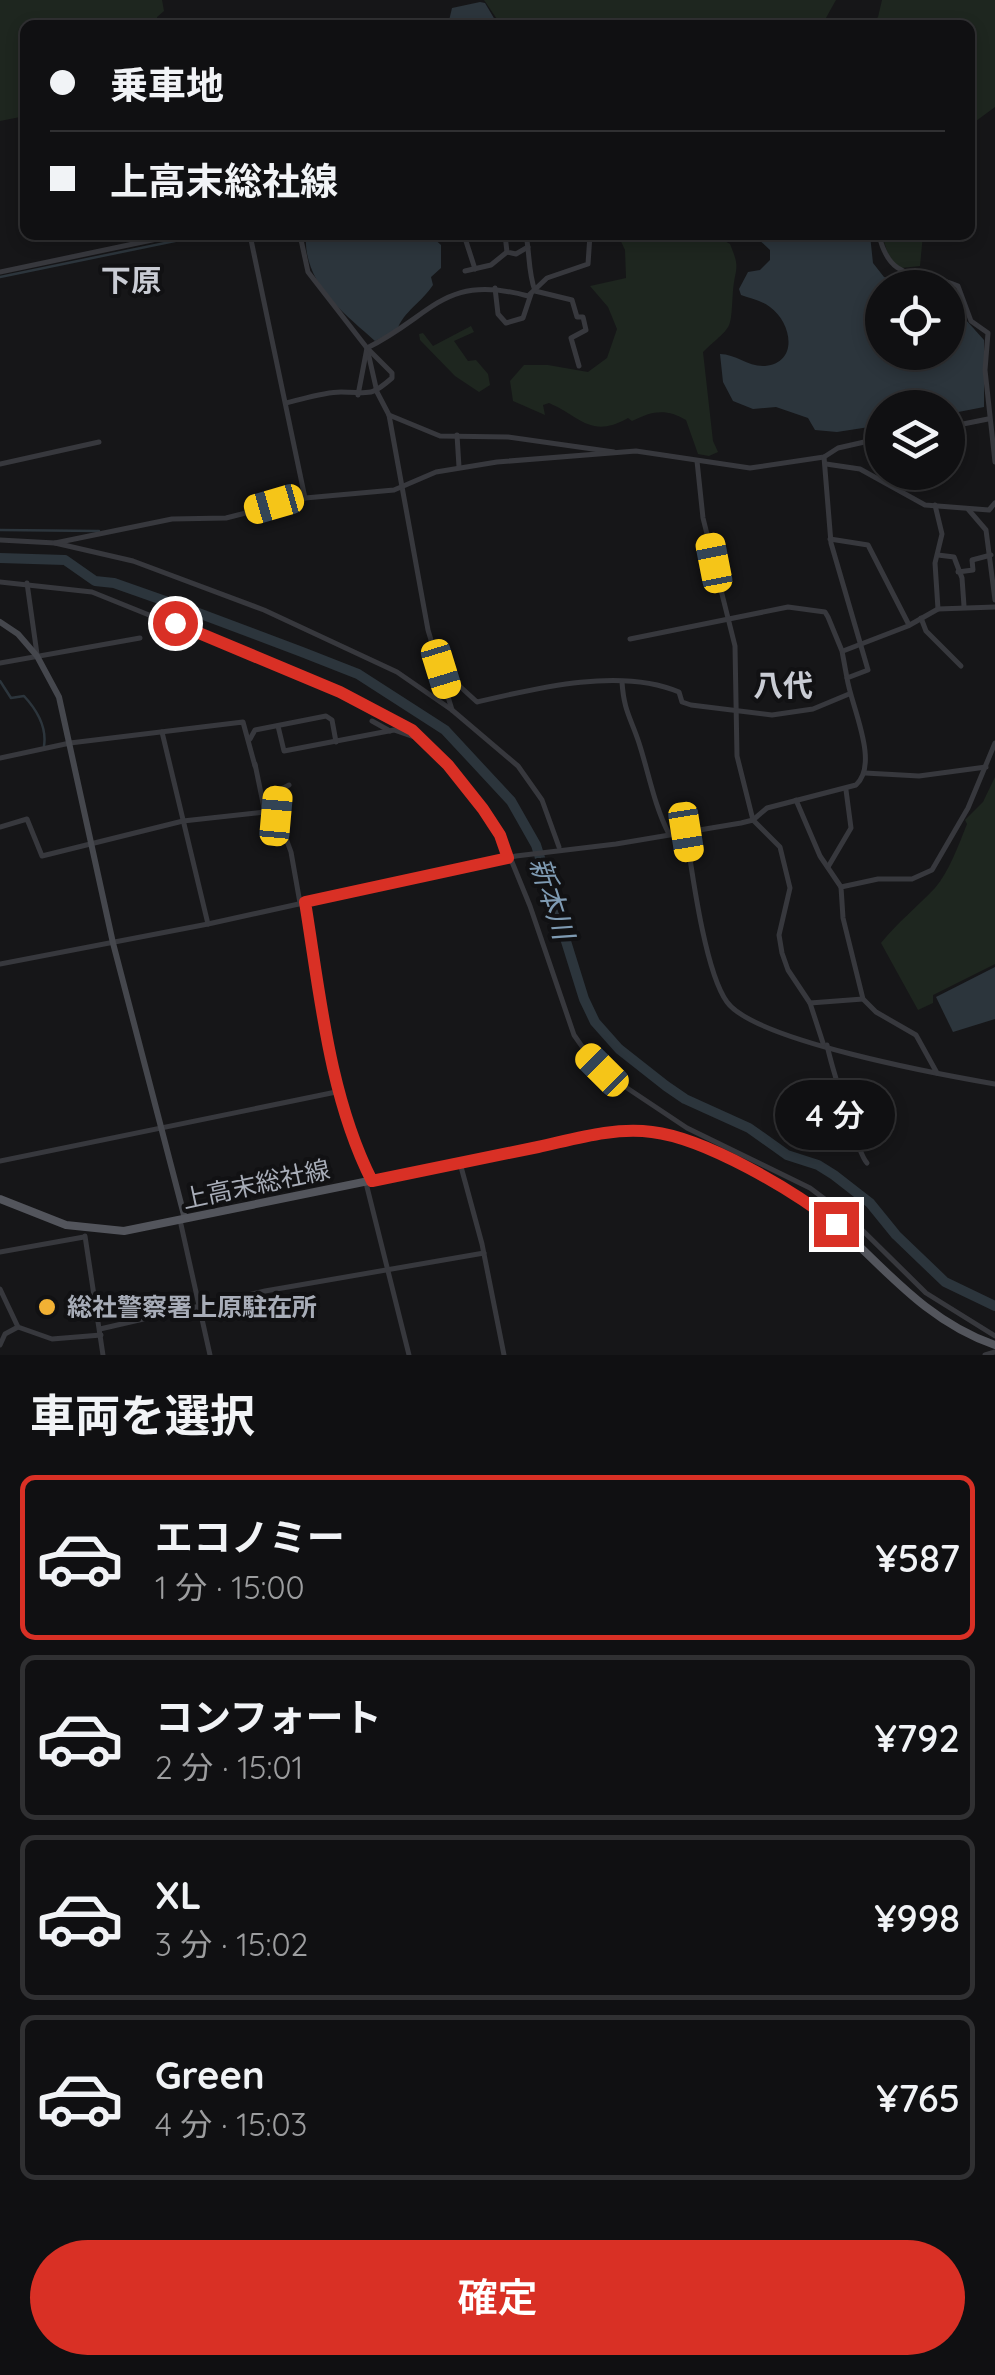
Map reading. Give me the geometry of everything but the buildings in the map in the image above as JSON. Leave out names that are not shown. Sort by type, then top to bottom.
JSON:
[{"type":"main road","name":"上高末総社線","points":[[0,1199],[86,1233],[124,1231],[621,1130],[668,1134],[799,1197],[836,1224],[879,1270],[914,1299],[950,1324],[995,1344]]},
{"type":"street","points":[[0,272],[152,240]]},
{"type":"street","points":[[251,240],[306,498]]},
{"type":"street","points":[[286,403],[340,392],[377,392],[392,378],[392,373],[366,348],[308,272],[301,240]]},
{"type":"street","points":[[466,240],[475,269]]},
{"type":"street","points":[[505,240],[506,252]]},
{"type":"street","points":[[527,240],[532,258],[528,274],[533,292]]},
{"type":"street","points":[[494,287],[498,314],[506,322],[523,318],[533,292],[547,278],[588,264],[590,240]]},
{"type":"street","points":[[880,240],[883,252],[895,268],[958,286],[970,321],[988,333],[988,419],[995,462]]},
{"type":"street","points":[[506,252],[516,254],[528,247]]},
{"type":"street","points":[[465,271],[490,265],[506,252]]},
{"type":"street","points":[[366,348],[411,323],[448,295],[494,287],[572,300],[577,317],[584,316],[586,330],[571,338],[579,366]]},
{"type":"street","points":[[358,395],[366,348]]},
{"type":"street","points":[[366,348],[377,392],[389,415],[420,598],[452,710]]},
{"type":"street","points":[[389,415],[440,436],[508,436],[750,468],[825,461],[860,470],[914,500],[935,506],[992,511],[995,503]]},
{"type":"street","points":[[965,424],[988,419]]},
{"type":"street","points":[[457,435],[459,468]]},
{"type":"street","points":[[0,464],[99,442]]},
{"type":"street","points":[[847,678],[868,670],[830,540],[825,461],[838,448],[865,442]]},
{"type":"street","points":[[55,543],[172,519],[226,518],[306,498],[368,494],[459,468],[614,452]]},
{"type":"street","points":[[697,461],[703,518],[736,646],[737,756],[753,820],[780,847],[790,888],[779,936],[782,953],[788,970],[810,1003],[844,1096],[857,1153],[867,1162]]},
{"type":"street","points":[[935,506],[942,534],[934,572],[938,609]]},
{"type":"street","points":[[842,651],[909,625],[938,609],[974,609],[995,604],[986,530],[968,509]]},
{"type":"street","points":[[0,540],[55,543],[133,562],[264,610],[396,672],[452,710],[532,782],[557,848]]},
{"type":"street","points":[[830,540],[868,545],[909,625]]},
{"type":"street","points":[[938,554],[954,558],[964,606]]},
{"type":"street","points":[[958,572],[972,570],[972,560],[991,556]]},
{"type":"street","points":[[0,582],[92,592],[340,692],[412,730],[483,809],[500,835],[530,906],[574,1035],[595,1062],[687,1128],[810,1188],[850,1218],[926,1292],[995,1336]]},
{"type":"street","points":[[27,582],[38,656]]},
{"type":"street","points":[[0,964],[208,924],[557,848],[616,844],[753,820],[767,808],[846,790],[860,782],[865,772],[860,722],[849,694],[842,651],[825,612],[788,607],[630,639]]},
{"type":"street","points":[[921,618],[926,630],[961,666]]},
{"type":"street","points":[[0,622],[18,634],[38,656],[59,697],[210,1355]]},
{"type":"street","points":[[0,663],[140,638]]},
{"type":"street","points":[[441,669],[477,702],[551,685],[622,682],[670,688],[678,692],[682,702],[691,705],[772,715],[800,712],[849,694]]},
{"type":"street","points":[[622,682],[625,713],[669,834]]},
{"type":"street","points":[[255,766],[252,732],[330,717],[336,742]]},
{"type":"street","points":[[372,721],[423,740]]},
{"type":"street","points":[[0,758],[70,743],[244,722],[265,812]]},
{"type":"street","points":[[278,726],[284,752],[390,730]]},
{"type":"street","points":[[162,732],[208,924]]},
{"type":"street","points":[[841,887],[878,879],[912,880],[932,870],[995,743]]},
{"type":"street","points":[[865,772],[919,776],[986,767]]},
{"type":"street","points":[[289,784],[278,791],[276,816],[291,852],[326,1033],[352,1137],[369,1182],[408,1355]]},
{"type":"street","points":[[828,867],[851,828],[846,790]]},
{"type":"street","points":[[796,800],[841,887],[843,918],[863,1000],[916,1035],[937,1073]]},
{"type":"street","points":[[0,827],[28,819],[42,856],[90,841],[183,822],[265,812],[276,816]]},
{"type":"street","points":[[686,832],[714,967],[725,999],[752,1022],[937,1073],[995,1084]]},
{"type":"street","points":[[810,1003],[863,1000]]},
{"type":"street","points":[[0,1161],[342,1091]]},
{"type":"street","points":[[460,1163],[484,1253],[504,1355]]},
{"type":"street","points":[[0,1252],[86,1233],[103,1355]]},
{"type":"street","points":[[0,1288],[18,1326],[52,1339],[100,1332],[200,1306],[484,1253]]},
{"type":"street","points":[[0,1345],[5,1334],[18,1326]]},
{"type":"street","points":[[986,1355],[995,1352]]},
{"type":"shaded area","points":[[0,0],[162,0],[164,11],[157,20],[20,20],[20,117],[0,121]]},
{"type":"shaded area","points":[[484,0],[836,0],[825,20],[498,20]]},
{"type":"shaded area","points":[[882,0],[995,0],[995,107],[975,123],[975,20],[875,20]]},
{"type":"shaded area","points":[[485,3],[495,20],[449,20],[452,8]]},
{"type":"shaded area","points":[[306,240],[436,240],[441,245],[441,268],[431,277],[433,285],[397,330],[375,341],[327,295],[311,268]]},
{"type":"shaded area","points":[[620,240],[723,240],[730,244],[736,268],[730,321],[703,352],[713,441],[718,452],[709,456],[698,454],[686,420],[665,412],[595,426],[549,403],[543,405],[545,415],[513,401],[510,381],[524,365],[588,372],[607,358],[617,329],[608,307],[590,286],[626,278],[625,250]]},
{"type":"shaded area","points":[[759,240],[871,240],[873,263],[878,270],[865,270],[865,370],[965,370],[965,317],[984,340],[984,407],[965,411],[965,390],[865,390],[865,428],[837,432],[815,430],[808,418],[776,407],[753,409],[733,401],[723,382],[720,354],[765,366],[776,363],[788,350],[787,331],[777,314],[763,303],[741,295],[739,289],[748,272],[760,270],[770,260],[770,250]]},
{"type":"shaded area","points":[[884,240],[923,240],[920,266],[901,268],[890,261]]},
{"type":"shaded area","points":[[471,326],[474,332],[454,341],[468,361],[476,360],[488,374],[490,385],[479,392],[455,376],[420,340],[419,334],[423,333],[433,346]]},
{"type":"shaded area","points":[[995,777],[995,964],[933,995],[933,1003],[918,1010],[881,943],[940,881],[961,840],[965,820],[983,802]]},
{"type":"shaded area","points":[[995,967],[995,1019],[953,1032],[936,997]]},
{"type":"waterway","points":[[0,277],[180,240]]},
{"type":"waterway","points":[[0,530],[99,531]]},
{"type":"waterway","name":"新本川","points":[[0,558],[65,560],[95,581],[114,583],[185,608],[358,674],[445,730],[511,801],[536,845],[584,999],[595,1022],[619,1049],[685,1099],[749,1128],[787,1155],[834,1175],[870,1203],[896,1235],[945,1282],[995,1306]]},
{"type":"waterway","points":[[0,681],[11,698],[24,696],[33,707],[42,725],[44,746]]},
{"type":"place","name":"総社警察署上原駐在所","points":[[47,1307]]},
{"type":"district","name":"下原","points":[[131,281]]},
{"type":"district","name":"八代","points":[[783,686]]},
{"type":"route","points":[[175,623],[340,692],[412,730],[448,765],[500,835],[508,858],[305,902],[326,1033],[352,1137],[372,1181],[599,1134],[639,1130],[668,1134],[718,1155],[799,1197],[836,1224]]}]
